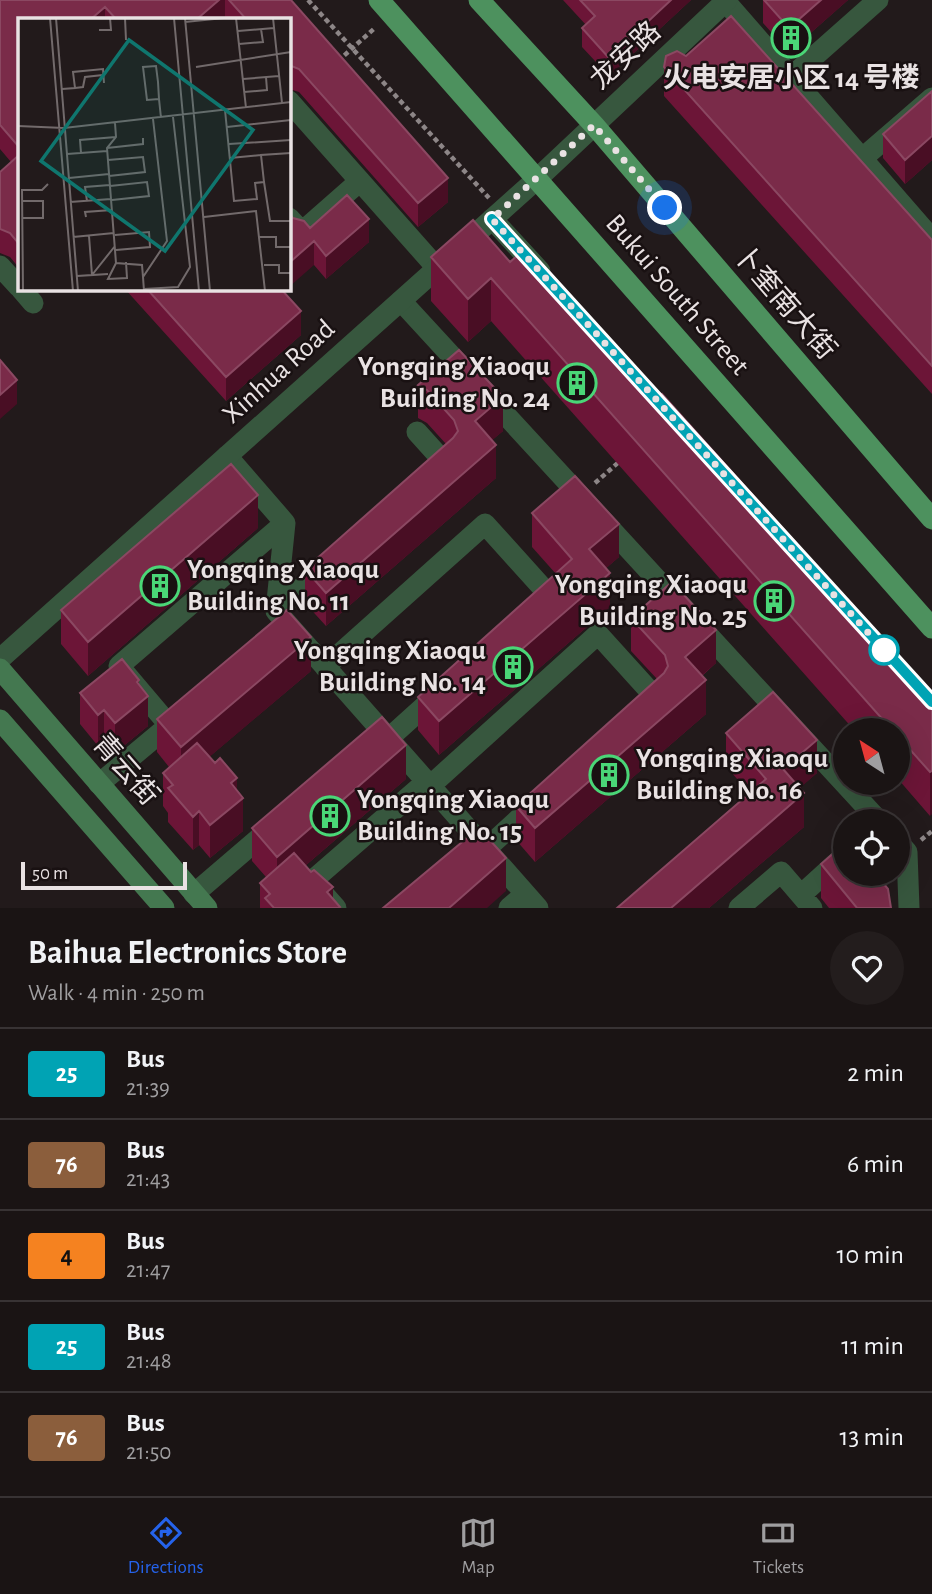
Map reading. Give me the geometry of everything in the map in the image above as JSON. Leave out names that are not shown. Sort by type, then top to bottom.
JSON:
[{"type":"main road","points":[[479,0],[594,125]]},
{"type":"main road","name":"Bukui South Street","points":[[385,7],[932,628]]},
{"type":"main road","name":"卜奎南大街","points":[[594,125],[932,519]]},
{"type":"main road","name":"青云街","points":[[0,669],[200,901]]},
{"type":"main road","points":[[0,720],[164,908]]},
{"type":"street","points":[[791,77],[878,0]]},
{"type":"street","name":"龙安路","points":[[594,125],[726,1]]},
{"type":"street","points":[[726,1],[791,77],[927,224]]},
{"type":"street","points":[[865,156],[932,97]]},
{"type":"street","points":[[290,102],[437,268]]},
{"type":"street","name":"Xinhua Road","points":[[0,659],[594,125]]},
{"type":"street","points":[[290,219],[302,232],[360,181]]},
{"type":"street","points":[[497,215],[558,291]]},
{"type":"street","points":[[0,266],[18,286]]},
{"type":"street","points":[[401,301],[868,809]]},
{"type":"street","points":[[414,489],[444,462],[417,432]]},
{"type":"street","points":[[227,456],[285,523],[282,618],[326,667],[381,737],[428,784],[531,901],[509,908]]},
{"type":"street","points":[[169,725],[119,666],[285,523]]},
{"type":"street","points":[[326,667],[485,524],[549,595],[519,622]]},
{"type":"street","points":[[268,642],[282,618],[345,550]]},
{"type":"street","points":[[336,908],[312,881],[428,784],[598,634],[655,696],[625,723]]},
{"type":"street","points":[[381,737],[458,676]]},
{"type":"street","points":[[99,784],[189,709]]},
{"type":"street","points":[[462,859],[483,846],[555,786]]},
{"type":"street","points":[[200,901],[288,813]]},
{"type":"street","points":[[739,908],[780,872],[807,902],[833,870]]},
{"type":"street","points":[[908,886],[908,908]]},
{"type":"path","points":[[308,0],[497,215]]},
{"type":"path","points":[[332,67],[352,49],[385,7]]},
{"type":"path","points":[[581,496],[626,455]]},
{"type":"building","points":[[0,0],[219,0],[198,18],[115,18],[105,7],[92,18],[18,18],[18,146],[0,125]]},
{"type":"building","points":[[229,0],[291,0],[448,178],[418,203],[299,69],[290,65],[290,18],[245,18]]},
{"type":"building","points":[[580,0],[671,0],[609,58],[582,28],[595,16]]},
{"type":"building","points":[[764,0],[821,0],[789,28]]},
{"type":"building","points":[[731,16],[932,240],[932,366],[664,67],[666,56],[677,51],[686,56]]},
{"type":"building","points":[[932,91],[932,136],[905,160],[883,134]]},
{"type":"building","points":[[18,156],[18,243],[10,233],[0,229],[0,172]]},
{"type":"building","points":[[347,195],[369,219],[326,256],[314,241],[290,262],[290,214],[304,221],[310,228]]},
{"type":"building","points":[[473,220],[510,262],[526,248],[659,397],[662,394],[932,695],[932,771],[930,772],[910,750],[910,718],[881,718],[491,278],[468,299],[431,257]]},
{"type":"building","points":[[148,290],[282,290],[301,311],[226,377]]},
{"type":"building","points":[[459,350],[503,397],[475,421],[496,445],[326,593],[305,569],[458,431],[454,420],[427,390],[418,385]]},
{"type":"building","points":[[0,360],[17,380],[0,395]]},
{"type":"building","points":[[231,464],[258,495],[88,642],[61,610]]},
{"type":"building","points":[[575,476],[619,524],[589,549],[610,573],[439,721],[418,697],[572,559],[532,513]]},
{"type":"building","points":[[672,582],[716,630],[685,657],[706,680],[535,828],[516,806],[664,673],[668,666],[665,655],[631,618]]},
{"type":"building","points":[[287,610],[311,637],[181,747],[157,719]]},
{"type":"building","points":[[122,659],[148,696],[115,723],[104,710],[98,715],[80,693]]},
{"type":"building","points":[[773,692],[817,740],[783,769],[804,793],[671,908],[617,908],[766,779],[726,733]]},
{"type":"building","points":[[382,717],[406,745],[277,857],[252,828]]},
{"type":"building","points":[[197,743],[215,763],[220,758],[237,778],[231,783],[243,798],[210,825],[199,811],[193,817],[168,788],[173,785],[163,773]]},
{"type":"building","points":[[479,828],[506,858],[449,908],[383,908]]},
{"type":"building","points":[[294,853],[311,872],[314,870],[333,887],[327,892],[340,907],[274,908],[265,898],[270,894],[260,883]]},
{"type":"building","points":[[833,854],[833,879],[821,864]]},
{"type":"building","points":[[839,886],[886,886],[888,889],[891,908],[857,908]]},
{"type":"bus line","name":"25","points":[[492,219],[932,702]]},
{"type":"place","name":"火电安居小区 14 号楼","points":[[791,38]]},
{"type":"place","name":"Yongqing Xiaoqu Building No. 24","points":[[577,383]]},
{"type":"place","name":"Yongqing Xiaoqu Building No. 11","points":[[160,586]]},
{"type":"place","name":"Yongqing Xiaoqu Building No. 25","points":[[774,601]]},
{"type":"place","name":"Yongqing Xiaoqu Building No. 14","points":[[513,667]]},
{"type":"place","name":"Yongqing Xiaoqu Building No. 16","points":[[609,775]]},
{"type":"place","name":"Yongqing Xiaoqu Building No. 15","points":[[330,816]]},
{"type":"route","points":[[665,208],[594,125],[492,219],[884,650]]}]
